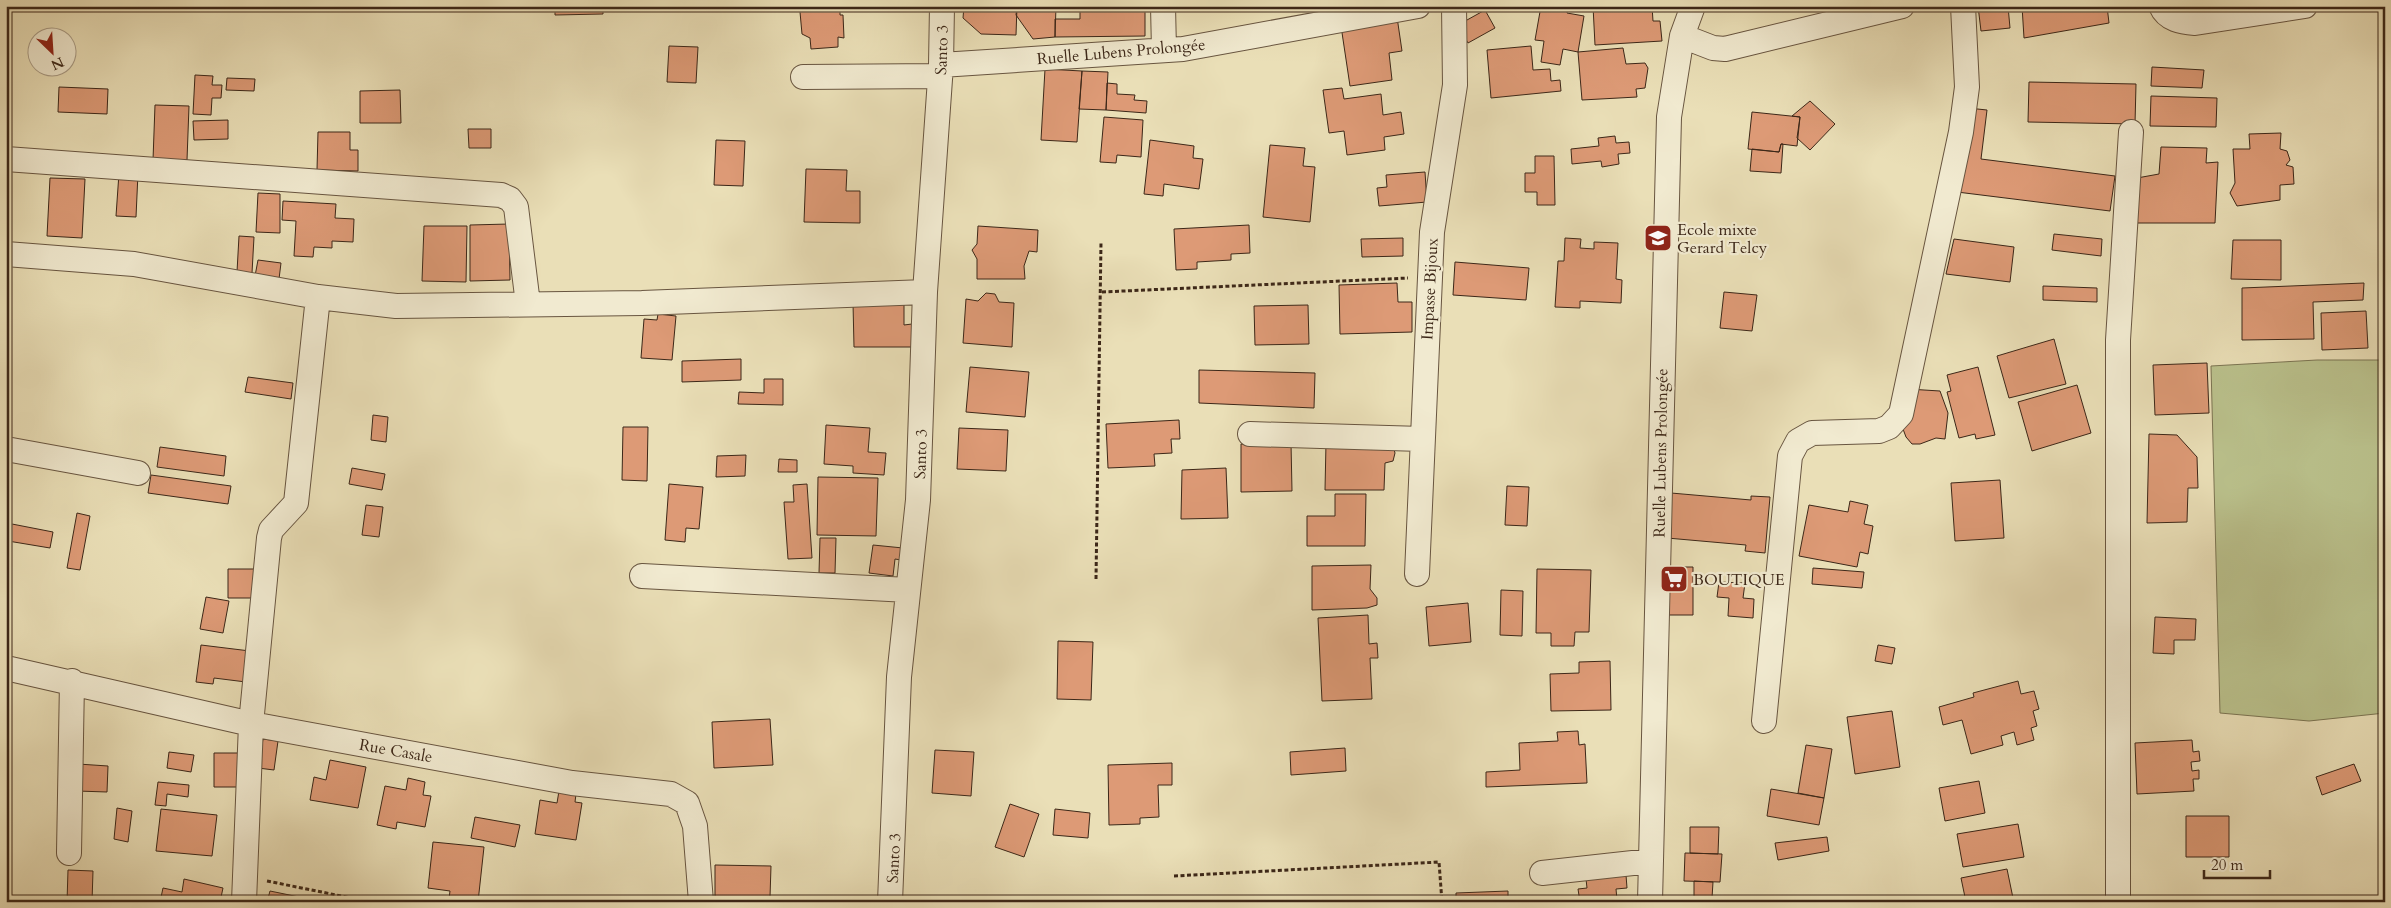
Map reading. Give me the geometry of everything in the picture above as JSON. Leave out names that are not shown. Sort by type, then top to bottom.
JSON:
[{"type":"street","name":"Santo 3","points":[[890,902],[899,677],[918,500],[925,292],[940,71],[942,6]]},
{"type":"street","points":[[1163,6],[1164,50]]},
{"type":"street","name":"Ruelle Lubens Prolongée","points":[[803,77],[940,71],[1183,49],[1418,6]]},
{"type":"street","name":"Impasse Bijoux","points":[[1417,574],[1432,232],[1455,85],[1454,6]]},
{"type":"street","name":"Ruelle Lubens Prolongée","points":[[1650,902],[1669,117],[1682,36],[1693,6]]},
{"type":"street","points":[[1682,36],[1713,48],[1725,49],[1902,6]]},
{"type":"street","points":[[1764,721],[1790,456],[1798,440],[1812,433],[1879,431],[1889,427],[1901,414],[1962,132],[1967,87],[1963,6]]},
{"type":"street","points":[[2161,6],[2162,10],[2177,21],[2195,23],[2305,6]]},
{"type":"street","points":[[2118,902],[2118,340],[2132,132]]},
{"type":"street","points":[[6,159],[501,195],[510,199],[516,207],[528,304]]},
{"type":"street","points":[[6,254],[134,264],[318,297],[396,306],[642,304],[925,292]]},
{"type":"street","points":[[244,902],[251,724],[269,538],[271,530],[296,503],[318,297]]},
{"type":"street","points":[[1250,434],[1422,439]]},
{"type":"street","points":[[6,449],[138,473]]},
{"type":"street","points":[[642,576],[908,590]]},
{"type":"street","name":"Rue Casale","points":[[6,668],[72,681],[251,724],[572,783],[672,794],[687,803],[695,826],[701,902]]},
{"type":"street","points":[[69,852],[72,681]]},
{"type":"street","points":[[1542,873],[1651,861]]},
{"type":"path","points":[[1096,579],[1102,242]]},
{"type":"path","points":[[1102,292],[1430,277]]},
{"type":"path","points":[[1174,876],[1438,862],[1442,902]]},
{"type":"path","points":[[245,877],[371,902]]},
{"type":"green space","points":[[2317,360],[2385,360],[2385,713],[2309,721],[2220,713],[2211,366]]},
{"type":"building","points":[[555,6],[603,6],[603,14],[555,15]]},
{"type":"building","points":[[805,6],[840,6],[840,15],[843,15],[844,38],[838,37],[838,47],[811,49],[810,38],[802,34],[800,12]]},
{"type":"building","points":[[964,6],[1017,6],[1016,35],[981,34],[963,18]]},
{"type":"building","points":[[1017,6],[1056,6],[1055,37],[1033,39],[1016,15]]},
{"type":"building","points":[[1080,6],[1145,6],[1145,36],[1055,37],[1055,19],[1080,19]]},
{"type":"building","points":[[1541,6],[1568,6],[1567,13],[1584,16],[1578,52],[1563,49],[1560,65],[1541,62],[1544,41],[1535,40]]},
{"type":"building","points":[[1593,6],[1652,6],[1653,21],[1660,21],[1662,41],[1595,45]]},
{"type":"building","points":[[1978,6],[2008,6],[2010,28],[1981,31]]},
{"type":"building","points":[[2022,6],[2107,6],[2109,23],[2024,38]]},
{"type":"building","points":[[1485,10],[1495,28],[1468,43],[1458,25]]},
{"type":"building","points":[[1397,17],[1402,51],[1389,53],[1392,80],[1350,86],[1341,26]]},
{"type":"building","points":[[669,46],[698,47],[696,83],[667,82]]},
{"type":"building","points":[[1531,46],[1533,70],[1550,69],[1551,81],[1560,80],[1561,91],[1491,98],[1487,50]]},
{"type":"building","points":[[1623,48],[1626,64],[1645,63],[1648,68],[1645,88],[1636,89],[1637,97],[1582,100],[1578,52]]},
{"type":"building","points":[[2152,67],[2204,70],[2202,88],[2151,86]]},
{"type":"building","points":[[1045,69],[1082,71],[1077,142],[1041,140]]},
{"type":"building","points":[[1082,71],[1108,72],[1106,110],[1079,109]]},
{"type":"building","points":[[195,75],[213,76],[212,85],[222,85],[221,98],[212,98],[211,115],[193,114]]},
{"type":"building","points":[[227,78],[255,79],[254,91],[226,90]]},
{"type":"building","points":[[2029,82],[2136,84],[2135,124],[2028,122]]},
{"type":"building","points":[[1107,83],[1117,84],[1117,94],[1135,95],[1134,100],[1147,101],[1146,113],[1106,110]]},
{"type":"building","points":[[59,87],[108,89],[107,114],[58,112]]},
{"type":"building","points":[[1342,88],[1344,99],[1381,94],[1383,115],[1401,112],[1404,134],[1384,137],[1385,150],[1347,155],[1344,131],[1329,133],[1323,90]]},
{"type":"building","points":[[400,90],[401,123],[360,123],[360,91]]},
{"type":"building","points":[[2151,96],[2217,98],[2216,127],[2150,126]]},
{"type":"building","points":[[1810,101],[1835,124],[1810,150],[1797,138],[1800,117],[1792,116]]},
{"type":"building","points":[[155,105],[189,106],[187,160],[153,160]]},
{"type":"building","points":[[1968,108],[1987,110],[1981,159],[2115,176],[2110,211],[1957,192]]},
{"type":"building","points":[[1752,112],[1800,117],[1797,146],[1781,144],[1779,152],[1748,149]]},
{"type":"building","points":[[1104,117],[1143,120],[1141,157],[1117,155],[1116,163],[1100,162]]},
{"type":"building","points":[[228,120],[228,139],[194,140],[193,121]]},
{"type":"building","points":[[468,129],[491,129],[491,148],[469,148]]},
{"type":"building","points":[[318,132],[350,132],[350,150],[358,150],[358,171],[317,170]]},
{"type":"building","points":[[2281,133],[2280,149],[2287,151],[2290,160],[2286,165],[2293,167],[2294,184],[2280,185],[2280,200],[2237,206],[2230,193],[2235,183],[2233,149],[2250,149],[2249,134]]},
{"type":"building","points":[[1615,136],[1616,143],[1629,142],[1630,153],[1618,154],[1619,164],[1602,167],[1601,161],[1572,164],[1571,149],[1599,146],[1598,138]]},
{"type":"building","points":[[716,140],[745,141],[743,186],[714,185]]},
{"type":"building","points":[[1150,140],[1194,146],[1193,158],[1203,159],[1199,189],[1164,184],[1163,196],[1144,194]]},
{"type":"building","points":[[1781,144],[1783,144],[1781,173],[1750,171],[1752,149],[1779,152]]},
{"type":"building","points":[[1270,145],[1305,148],[1303,166],[1315,167],[1310,222],[1263,217]]},
{"type":"building","points":[[2161,147],[2207,148],[2206,163],[2218,162],[2215,223],[2135,223],[2137,178],[2159,174]]},
{"type":"building","points":[[1535,156],[1554,156],[1555,205],[1537,205],[1537,192],[1525,192],[1525,173],[1535,173]]},
{"type":"building","points":[[806,169],[847,170],[846,191],[860,191],[860,223],[804,222]]},
{"type":"building","points":[[1425,172],[1427,202],[1379,206],[1377,188],[1387,187],[1386,175]]},
{"type":"building","points":[[119,173],[138,173],[136,217],[116,216]]},
{"type":"building","points":[[50,178],[85,179],[82,238],[47,236]]},
{"type":"building","points":[[258,193],[280,194],[280,233],[256,232]]},
{"type":"building","points":[[283,201],[336,204],[335,218],[354,219],[353,242],[332,241],[332,248],[314,247],[313,257],[294,256],[296,221],[282,220]]},
{"type":"building","points":[[509,224],[510,280],[470,281],[470,225]]},
{"type":"building","points":[[1249,225],[1250,253],[1231,254],[1231,260],[1197,262],[1197,269],[1176,270],[1174,229]]},
{"type":"building","points":[[424,226],[467,226],[466,282],[422,281]]},
{"type":"building","points":[[978,226],[1038,230],[1037,252],[1029,251],[1024,266],[1025,279],[977,279],[977,259],[972,250],[977,244]]},
{"type":"building","points":[[2054,234],[2102,239],[2101,256],[2052,250]]},
{"type":"building","points":[[239,236],[254,237],[252,273],[237,272]]},
{"type":"building","points":[[1403,238],[1403,256],[1362,257],[1361,239]]},
{"type":"building","points":[[1565,238],[1581,239],[1580,248],[1594,249],[1594,242],[1618,243],[1616,279],[1622,280],[1621,303],[1580,301],[1580,308],[1555,307],[1558,261],[1564,261]]},
{"type":"building","points":[[1954,239],[2014,247],[2010,282],[1946,274]]},
{"type":"building","points":[[2233,240],[2281,240],[2281,280],[2231,279]]},
{"type":"building","points":[[258,260],[281,263],[279,279],[255,276]]},
{"type":"building","points":[[1455,262],[1529,268],[1526,300],[1453,295]]},
{"type":"building","points":[[1397,283],[1398,302],[1412,302],[1412,332],[1340,334],[1339,285]]},
{"type":"building","points":[[2364,283],[2363,300],[2313,302],[2314,339],[2242,340],[2242,288]]},
{"type":"building","points":[[2043,286],[2097,288],[2097,302],[2043,300]]},
{"type":"building","points":[[1724,292],[1757,295],[1752,331],[1720,328]]},
{"type":"building","points":[[986,293],[995,294],[999,302],[1014,303],[1012,347],[963,343],[966,299],[978,301]]},
{"type":"building","points":[[853,303],[904,303],[904,325],[912,324],[912,347],[854,347]]},
{"type":"building","points":[[1308,305],[1309,344],[1255,345],[1254,306]]},
{"type":"building","points":[[2366,311],[2368,348],[2322,350],[2321,313]]},
{"type":"building","points":[[658,314],[676,316],[672,360],[641,358],[644,319],[657,320]]},
{"type":"building","points":[[2054,339],[2066,384],[2009,398],[1997,356]]},
{"type":"building","points":[[741,359],[741,380],[682,382],[682,361]]},
{"type":"building","points":[[2207,363],[2209,413],[2155,415],[2153,365]]},
{"type":"building","points":[[970,367],[1029,372],[1025,417],[966,412]]},
{"type":"building","points":[[1978,367],[1995,435],[1976,439],[1975,434],[1959,438],[1947,392],[1951,391],[1947,375]]},
{"type":"building","points":[[1199,370],[1315,373],[1314,408],[1199,403]]},
{"type":"building","points":[[248,377],[293,383],[291,399],[245,392]]},
{"type":"building","points":[[764,379],[783,379],[783,405],[738,404],[739,392],[764,393]]},
{"type":"building","points":[[2077,385],[2091,433],[2032,451],[2018,402]]},
{"type":"building","points":[[1908,389],[1940,391],[1948,413],[1945,439],[1936,438],[1920,444],[1912,444],[1906,437],[1903,429]]},
{"type":"building","points":[[373,415],[388,417],[386,442],[371,440]]},
{"type":"building","points":[[1179,420],[1180,439],[1171,439],[1172,453],[1154,454],[1155,466],[1108,468],[1106,424]]},
{"type":"building","points":[[826,425],[870,428],[868,452],[886,453],[884,475],[853,473],[853,466],[824,464]]},
{"type":"building","points":[[623,427],[648,427],[647,481],[622,480]]},
{"type":"building","points":[[959,428],[1008,430],[1006,471],[957,469]]},
{"type":"building","points":[[2149,434],[2177,435],[2197,457],[2198,488],[2188,488],[2187,522],[2147,523]]},
{"type":"building","points":[[1291,443],[1292,491],[1241,492],[1241,444]]},
{"type":"building","points":[[1326,443],[1393,446],[1395,453],[1393,461],[1385,463],[1384,490],[1325,490]]},
{"type":"building","points":[[160,447],[226,456],[224,476],[157,467]]},
{"type":"building","points":[[746,455],[745,476],[716,477],[717,456]]},
{"type":"building","points":[[779,459],[797,460],[797,472],[778,472]]},
{"type":"building","points":[[352,468],[385,474],[382,490],[349,484]]},
{"type":"building","points":[[1226,468],[1228,518],[1181,519],[1182,470]]},
{"type":"building","points":[[151,475],[231,486],[228,504],[148,493]]},
{"type":"building","points":[[818,477],[878,478],[876,536],[817,535]]},
{"type":"building","points":[[2000,480],[2004,538],[1955,541],[1951,483]]},
{"type":"building","points":[[669,484],[703,487],[699,529],[686,528],[685,542],[665,540]]},
{"type":"building","points":[[807,484],[812,558],[788,559],[784,502],[794,502],[793,485]]},
{"type":"building","points":[[1507,486],[1529,487],[1527,526],[1505,525]]},
{"type":"building","points":[[1671,493],[1751,500],[1751,496],[1770,497],[1765,553],[1745,551],[1746,545],[1667,538]]},
{"type":"building","points":[[1335,494],[1366,494],[1365,546],[1307,546],[1307,516],[1335,516]]},
{"type":"building","points":[[1850,501],[1868,505],[1864,524],[1873,526],[1868,554],[1860,552],[1857,567],[1799,556],[1809,505],[1848,512]]},
{"type":"building","points":[[366,505],[383,507],[379,537],[362,535]]},
{"type":"building","points":[[77,513],[90,516],[80,570],[67,568]]},
{"type":"building","points":[[12,524],[53,532],[50,548],[8,541]]},
{"type":"building","points":[[820,538],[836,538],[835,573],[819,573]]},
{"type":"building","points":[[873,545],[903,548],[901,560],[895,559],[893,576],[869,573]]},
{"type":"building","points":[[1371,565],[1370,589],[1377,598],[1377,605],[1367,608],[1312,610],[1312,566]]},
{"type":"building","points":[[1665,567],[1693,567],[1693,615],[1665,615]]},
{"type":"building","points":[[1813,568],[1864,572],[1862,588],[1812,584]]},
{"type":"building","points":[[228,569],[259,569],[259,598],[228,598]]},
{"type":"building","points":[[1537,569],[1591,570],[1589,632],[1575,632],[1574,646],[1551,646],[1551,633],[1536,633]]},
{"type":"building","points":[[1719,582],[1745,583],[1743,598],[1754,599],[1753,618],[1728,616],[1729,598],[1717,597]]},
{"type":"building","points":[[1501,590],[1523,591],[1522,636],[1500,635]]},
{"type":"building","points":[[206,597],[229,601],[223,633],[200,629]]},
{"type":"building","points":[[1468,603],[1471,642],[1429,646],[1426,607]]},
{"type":"building","points":[[1368,615],[1369,644],[1377,643],[1378,658],[1370,658],[1372,699],[1322,701],[1318,618]]},
{"type":"building","points":[[2155,617],[2196,619],[2195,640],[2174,640],[2174,654],[2153,653]]},
{"type":"building","points":[[1058,641],[1093,642],[1091,700],[1057,699]]},
{"type":"building","points":[[201,645],[250,651],[246,682],[214,678],[213,684],[196,682]]},
{"type":"building","points":[[1878,645],[1895,648],[1892,664],[1875,661]]},
{"type":"building","points":[[1610,661],[1611,710],[1551,711],[1550,674],[1579,673],[1579,662]]},
{"type":"building","points":[[2018,681],[2021,694],[2034,691],[2039,709],[2033,711],[2037,726],[2031,728],[2034,740],[2017,745],[2014,732],[2001,736],[2003,745],[1971,754],[1962,720],[1943,725],[1939,707],[1974,697],[1973,693]]},
{"type":"building","points":[[1892,711],[1900,767],[1855,774],[1847,717]]},
{"type":"building","points":[[770,719],[773,765],[714,768],[712,722]]},
{"type":"building","points":[[1578,731],[1579,745],[1585,744],[1587,783],[1486,787],[1486,772],[1520,770],[1519,743],[1558,741],[1557,732]]},
{"type":"building","points":[[263,739],[278,741],[274,770],[258,768]]},
{"type":"building","points":[[2192,740],[2193,752],[2199,751],[2200,761],[2191,762],[2192,771],[2199,770],[2199,779],[2193,779],[2194,791],[2137,794],[2135,743]]},
{"type":"building","points":[[1806,745],[1832,749],[1824,798],[1798,793]]},
{"type":"building","points":[[1345,748],[1346,771],[1291,775],[1290,752]]},
{"type":"building","points":[[935,750],[974,752],[971,796],[932,793]]},
{"type":"building","points":[[169,752],[194,755],[191,772],[167,768]]},
{"type":"building","points":[[214,753],[241,753],[240,787],[214,787]]},
{"type":"building","points":[[330,760],[366,767],[358,808],[310,800],[314,777],[326,780]]},
{"type":"building","points":[[1172,763],[1172,785],[1158,785],[1159,817],[1140,818],[1140,824],[1109,825],[1108,765]]},
{"type":"building","points":[[78,764],[108,766],[107,792],[77,791]]},
{"type":"building","points":[[2354,764],[2361,781],[2322,795],[2316,777]]},
{"type":"building","points":[[408,778],[425,782],[423,795],[431,796],[425,827],[397,822],[396,829],[377,825],[385,786],[406,790]]},
{"type":"building","points":[[1979,781],[1985,813],[1945,821],[1939,788]]},
{"type":"building","points":[[158,782],[189,785],[188,797],[167,794],[166,806],[155,805]]},
{"type":"building","points":[[1771,789],[1824,798],[1819,825],[1767,816]]},
{"type":"building","points":[[559,791],[576,794],[575,802],[582,803],[576,840],[535,834],[540,800],[557,803]]},
{"type":"building","points":[[1010,804],[1039,814],[1024,857],[995,847]]},
{"type":"building","points":[[117,808],[132,811],[128,842],[114,839]]},
{"type":"building","points":[[161,809],[217,815],[212,856],[156,851]]},
{"type":"building","points":[[1055,809],[1090,813],[1088,838],[1053,835]]},
{"type":"building","points":[[2186,816],[2229,816],[2229,857],[2186,857]]},
{"type":"building","points":[[475,817],[520,825],[515,847],[471,838]]},
{"type":"building","points":[[2018,824],[2024,857],[1963,867],[1957,834]]},
{"type":"building","points":[[1690,827],[1719,827],[1718,854],[1690,853]]},
{"type":"building","points":[[1827,837],[1829,851],[1778,860],[1775,843]]},
{"type":"building","points":[[433,842],[484,847],[478,902],[449,899],[450,891],[428,888]]},
{"type":"building","points":[[1685,853],[1722,854],[1720,882],[1684,881]]},
{"type":"building","points":[[715,865],[771,866],[770,897],[715,897]]},
{"type":"building","points":[[2007,869],[2013,898],[1997,902],[1966,902],[1961,878]]},
{"type":"building","points":[[68,870],[93,871],[92,902],[67,902]]},
{"type":"building","points":[[1626,875],[1627,888],[1616,889],[1617,900],[1580,902],[1578,889],[1587,888],[1586,879]]},
{"type":"building","points":[[184,879],[223,888],[220,902],[160,902],[163,888],[182,892]]},
{"type":"building","points":[[1694,881],[1713,882],[1712,898],[1694,897]]},
{"type":"building","points":[[270,891],[304,898],[303,902],[267,902]]},
{"type":"building","points":[[1508,891],[1508,902],[1456,902],[1456,893]]},
{"type":"place","name":"Ecole mixte Gerard Telcy","points":[[1658,238]]},
{"type":"place","name":"BOUTIQUE","points":[[1674,579]]}]
